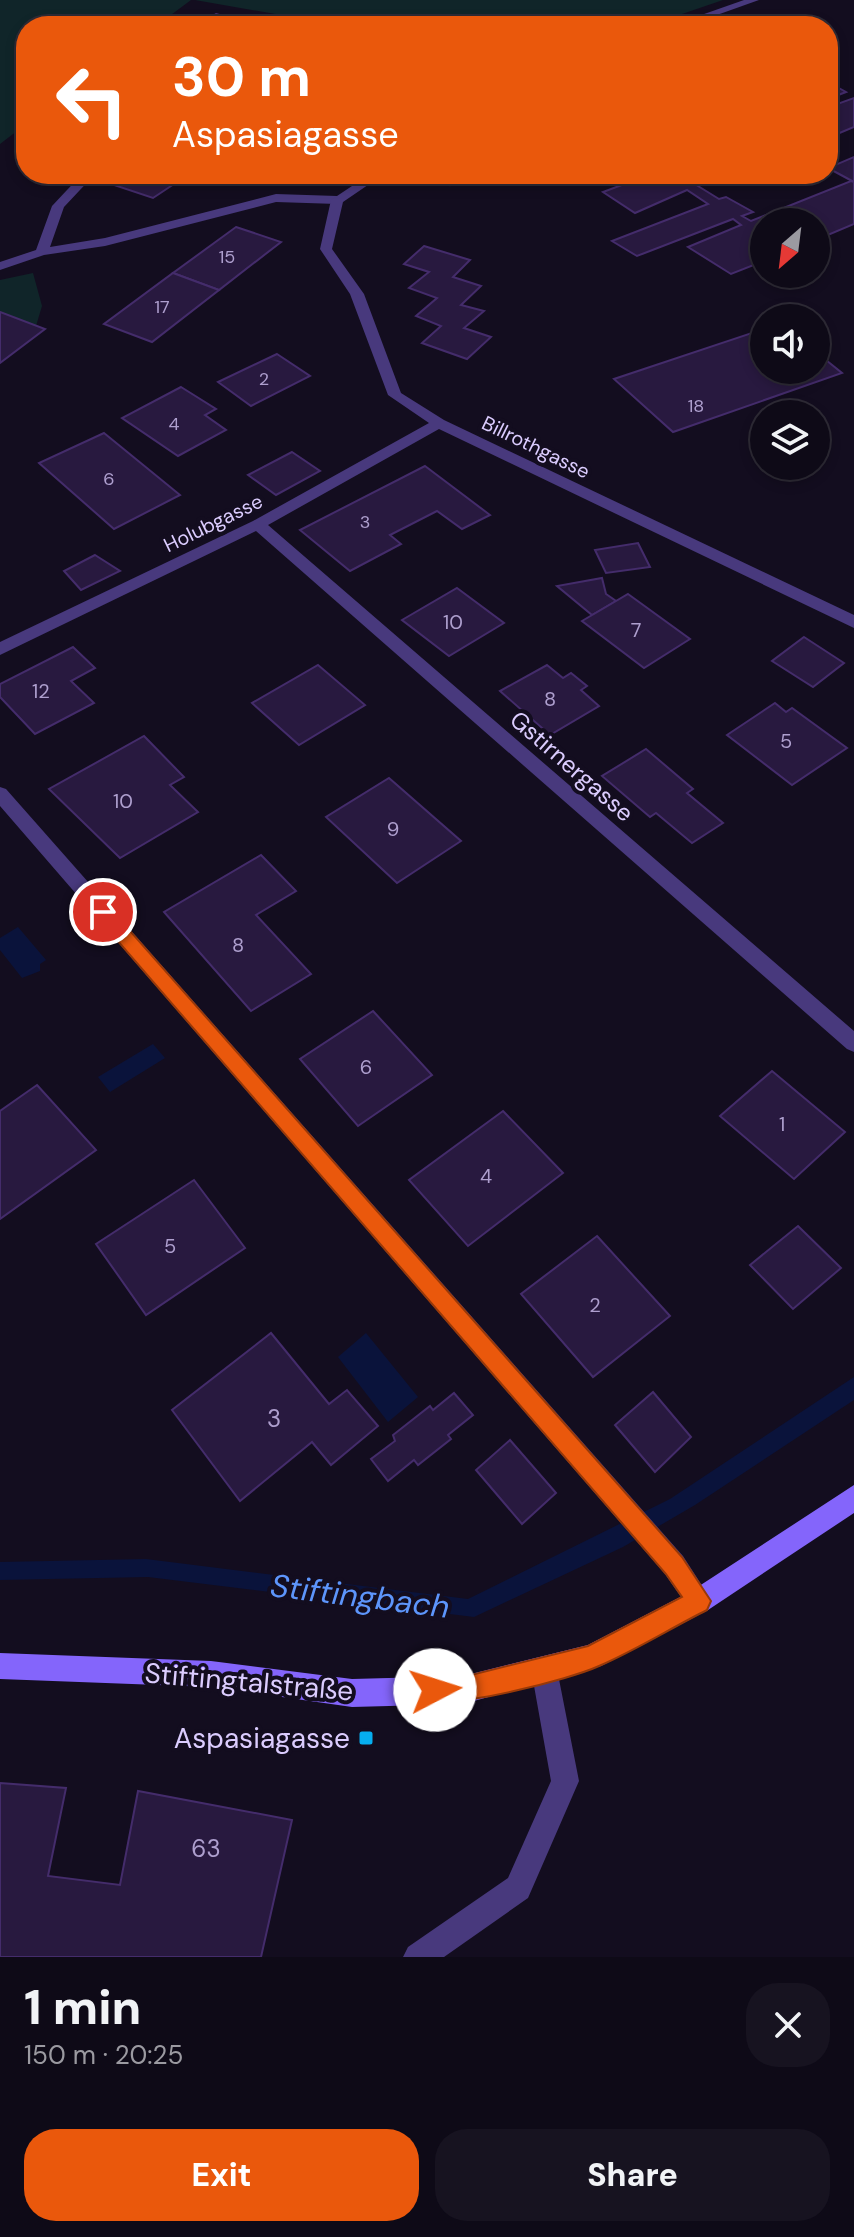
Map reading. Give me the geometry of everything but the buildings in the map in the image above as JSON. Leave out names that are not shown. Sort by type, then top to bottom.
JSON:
[{"type":"street","points":[[705,16],[754,0]]},
{"type":"street","points":[[42,252],[58,206],[79,184]]},
{"type":"street","points":[[0,266],[42,252],[105,242],[276,198],[337,200],[362,184]]},
{"type":"street","name":"Billrothgasse","points":[[337,200],[326,249],[357,294],[395,395],[439,423],[854,622]]},
{"type":"street","name":"Holubgasse","points":[[0,649],[258,524],[439,423]]},
{"type":"street","name":"Gstirnergasse","points":[[258,524],[854,1043]]},
{"type":"street","points":[[0,794],[674,1565],[699,1601]]},
{"type":"street","name":"Stiftingtalstraße","points":[[0,1666],[211,1674],[352,1693],[463,1690],[592,1657],[699,1601],[854,1498]]},
{"type":"street","points":[[418,1957],[518,1888],[565,1781],[544,1669]]},
{"type":"green space","points":[[0,0],[191,0],[169,16],[16,16],[16,132],[0,144]]},
{"type":"green space","points":[[195,0],[723,0],[676,16],[287,16]]},
{"type":"green space","points":[[33,273],[42,306],[36,326],[0,312],[0,280]]},
{"type":"water","points":[[18,927],[46,960],[40,964],[40,971],[22,978],[0,950],[0,938]]},
{"type":"water","points":[[153,1044],[165,1058],[110,1092],[98,1077]]},
{"type":"water","points":[[366,1333],[418,1397],[388,1422],[338,1357]]},
{"type":"water","name":"Stiftingbach","points":[[854,1377],[854,1400],[695,1505],[623,1547],[474,1617],[148,1577],[0,1580],[0,1562],[146,1559],[468,1599],[670,1499]]},
{"type":"place","name":"Aspasiagasse","points":[[366,1738]]},
{"type":"route","points":[[103,912],[674,1565],[699,1601],[592,1657],[463,1690],[435,1690]]}]
